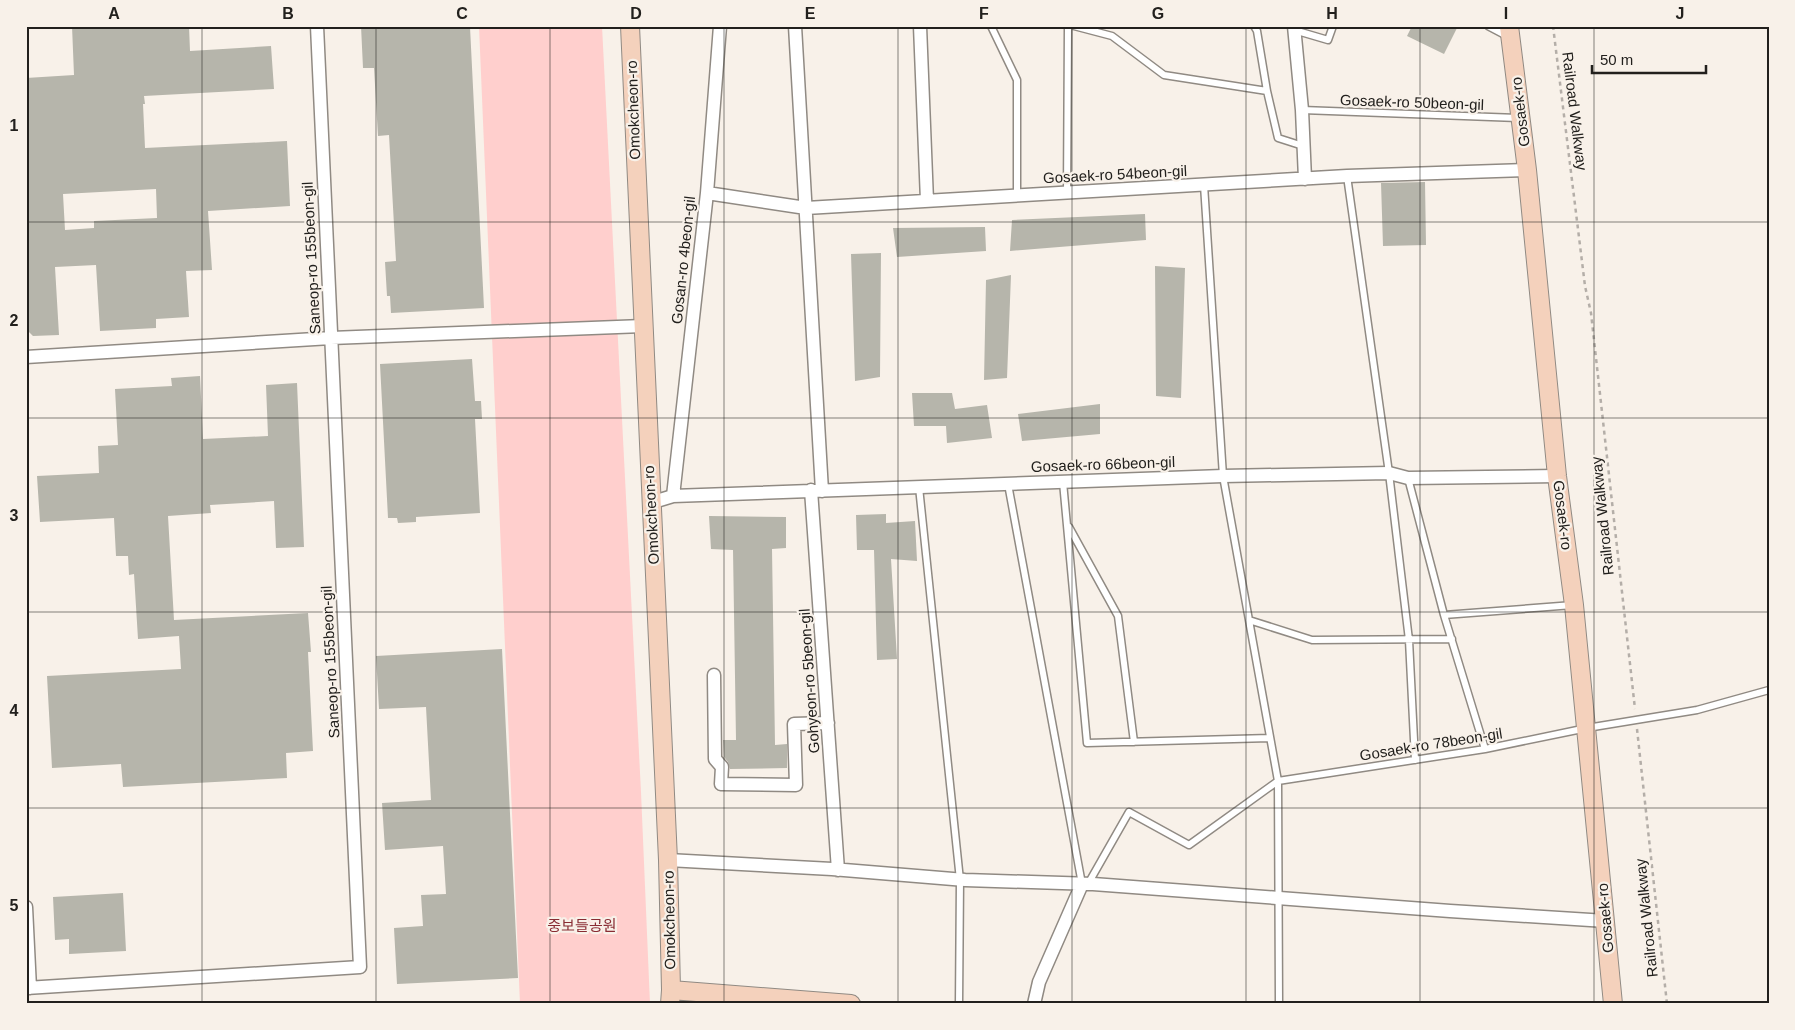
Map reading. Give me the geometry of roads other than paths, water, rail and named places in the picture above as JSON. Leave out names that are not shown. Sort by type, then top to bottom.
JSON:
[{"type":"street","name":"Saneop-ro 155beon-gil","points":[[26,907],[28,988],[360,967],[316,26]]},
{"type":"street","name":"Omokcheon-ro","points":[[630,26],[650,503],[668,860],[670,997]]},
{"type":"street","name":"Gosan-ro 4beon-gil","points":[[674,496],[707,193],[720,26]]},
{"type":"street","name":"Gohyeon-ro 5beon-gil","points":[[795,26],[806,208],[828,723],[838,870]]},
{"type":"street","points":[[920,26],[927,201]]},
{"type":"street","points":[[1294,28],[1302,110],[1305,179]]},
{"type":"street","name":"Gosaek-ro","points":[[1510,32],[1527,170],[1558,476],[1574,605],[1613,1004]]},
{"type":"street","name":"Gosaek-ro 54beon-gil","points":[[707,193],[806,208],[1347,176],[1527,170]]},
{"type":"street","points":[[26,357],[331,338],[643,326]]},
{"type":"street","name":"Gosaek-ro 66beon-gil","points":[[650,503],[674,496],[1223,476],[1389,473],[1408,478],[1558,476]]},
{"type":"street","points":[[714,675],[715,759],[722,766],[721,784],[726,790],[796,785],[794,724],[828,723]]},
{"type":"street","points":[[668,860],[838,870],[960,880],[1085,884],[1450,912],[1606,920]]},
{"type":"street","points":[[1034,1004],[1039,982],[1085,884]]},
{"type":"street","points":[[670,997],[851,1004]]},
{"type":"lane","points":[[991,26],[1017,80],[1017,196]]},
{"type":"lane","points":[[1067,193],[1068,26]]},
{"type":"lane","points":[[1074,26],[1112,36],[1164,75],[1267,91]]},
{"type":"lane","points":[[1254,26],[1278,138],[1303,146]]},
{"type":"lane","points":[[1294,28],[1328,40],[1333,26]]},
{"type":"lane","points":[[1488,26],[1510,32]]},
{"type":"lane","name":"Gosaek-ro 50beon-gil","points":[[1302,110],[1521,118]]},
{"type":"lane","points":[[1347,176],[1389,473],[1409,640],[1414,760]]},
{"type":"lane","points":[[1204,185],[1223,476],[1278,781],[1279,1004]]},
{"type":"lane","points":[[1408,478],[1444,614],[1485,749]]},
{"type":"lane","points":[[1064,482],[1087,743],[1270,738]]},
{"type":"lane","points":[[1008,484],[1085,884]]},
{"type":"lane","points":[[919,487],[960,880],[959,1004]]},
{"type":"lane","points":[[1067,524],[1118,616],[1134,742]]},
{"type":"lane","points":[[1444,614],[1574,605]]},
{"type":"lane","points":[[1249,620],[1312,640],[1452,639]]},
{"type":"lane","name":"Gosaek-ro 78beon-gil","points":[[1278,781],[1485,749],[1587,728],[1697,710],[1769,690]]},
{"type":"lane","points":[[1085,884],[1128,812],[1189,845],[1278,781]]},
{"type":"park label","name":"중보들공원","points":[[582,925]]}]
